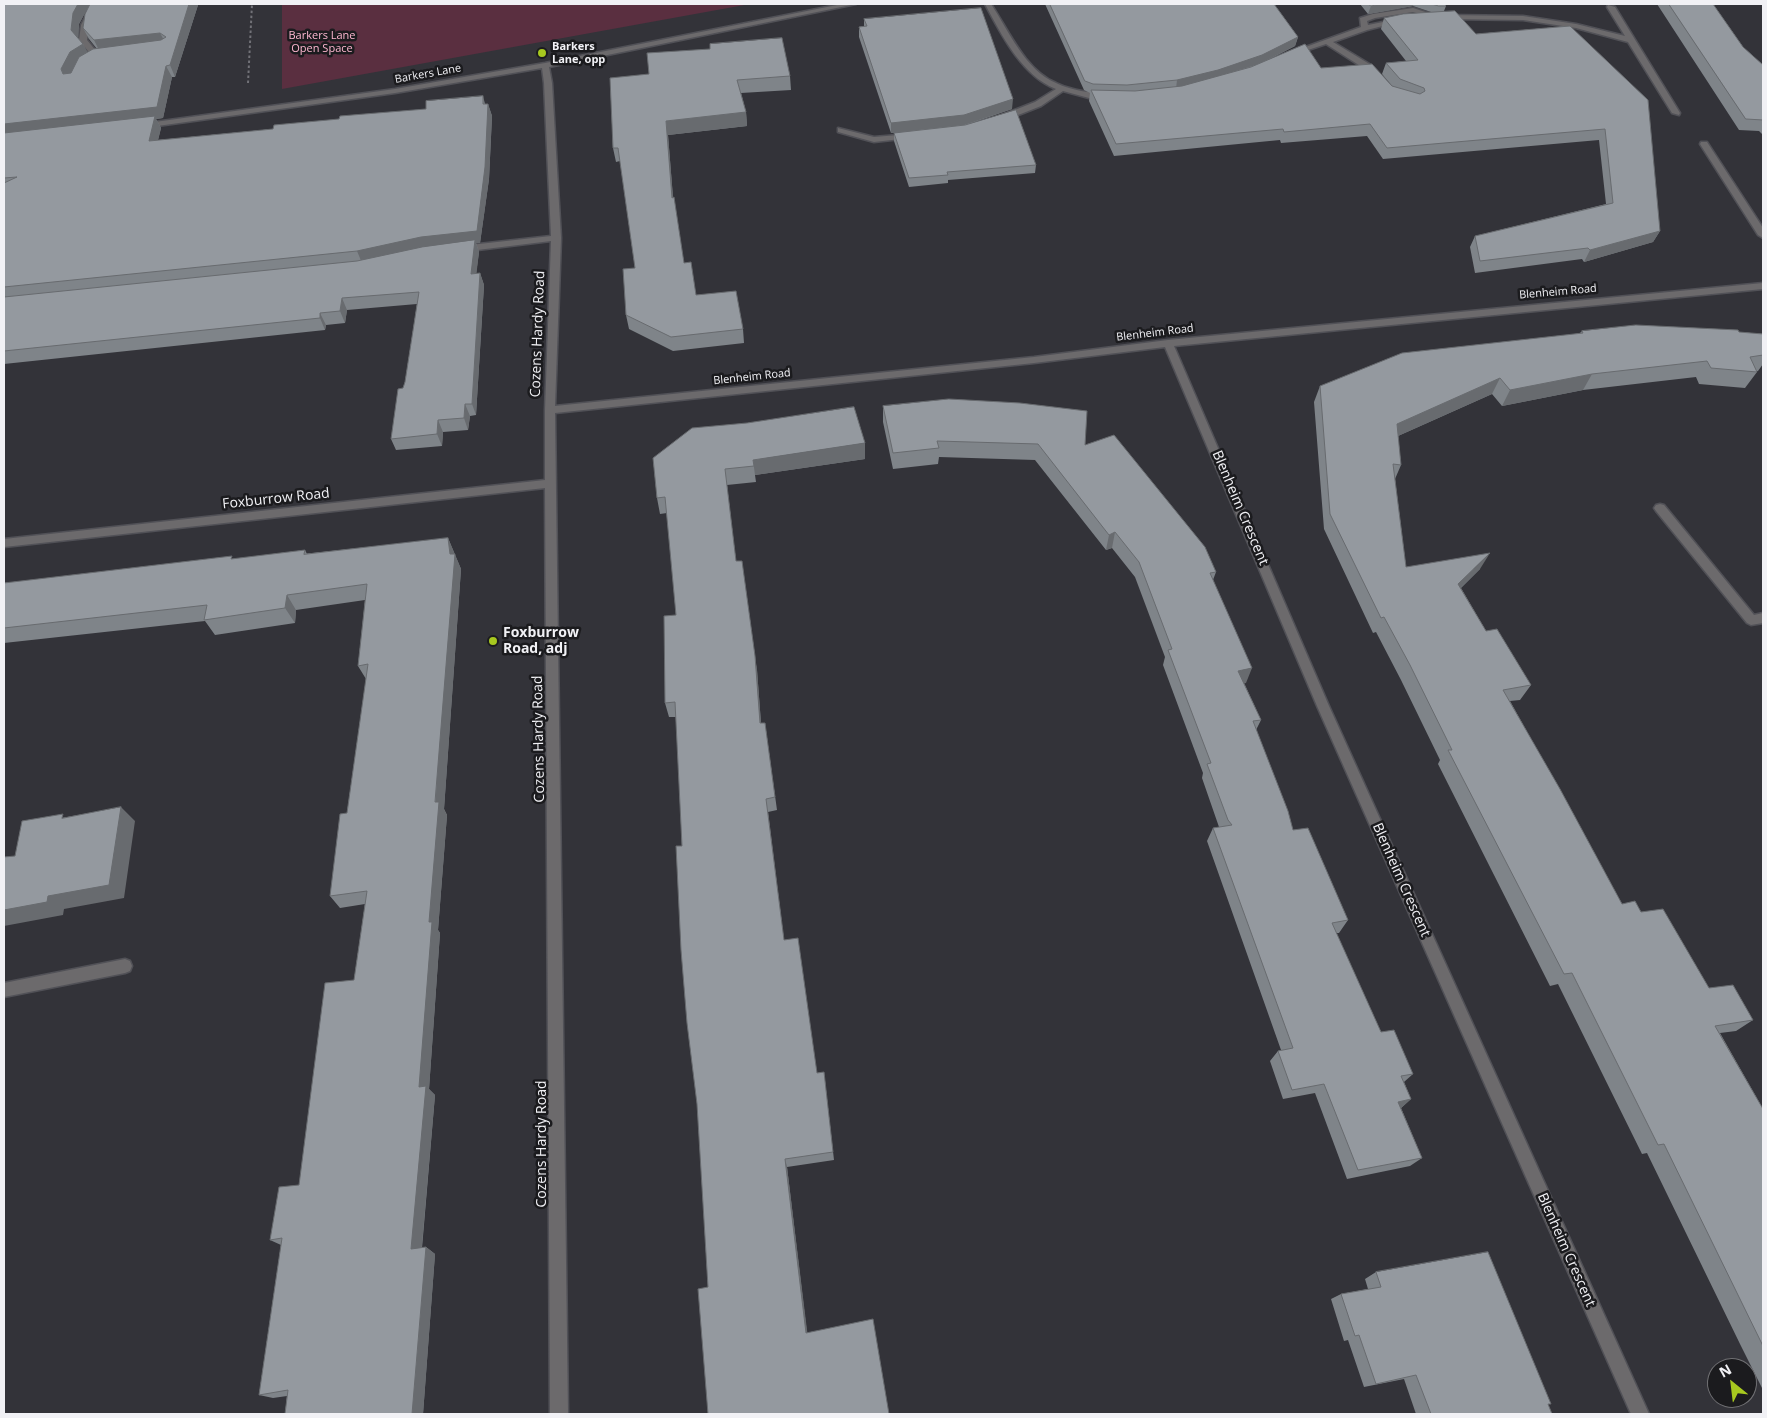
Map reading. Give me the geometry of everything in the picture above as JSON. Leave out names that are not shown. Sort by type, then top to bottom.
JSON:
[{"type":"street","points":[[81,66],[100,56],[83,40],[85,25],[95,4]]},
{"type":"street","name":"Barkers Lane","points":[[132,127],[246,113],[395,91],[545,65],[852,4]]},
{"type":"street","points":[[988,4],[1030,69],[1040,78],[1063,88],[1090,96],[1117,98]]},
{"type":"street","points":[[1611,7],[1676,113]]},
{"type":"street","points":[[1365,28],[1363,20],[1373,16],[1414,10],[1438,18]]},
{"type":"street","points":[[1418,19],[1523,18],[1576,26],[1630,40]]},
{"type":"street","points":[[1285,57],[1327,40],[1365,28],[1409,20]]},
{"type":"street","points":[[1327,40],[1368,67],[1380,80]]},
{"type":"street","name":"Cozens Hardy Road","points":[[545,65],[548,83],[556,238],[550,410],[559,1414]]},
{"type":"street","points":[[992,122],[1038,104],[1063,88]]},
{"type":"street","points":[[841,130],[874,140],[919,134]]},
{"type":"street","points":[[1704,144],[1763,236]]},
{"type":"street","points":[[454,250],[556,238]]},
{"type":"street","name":"Blenheim Road","points":[[550,410],[1025,361],[1168,343],[1763,286]]},
{"type":"street","name":"Blenheim Crescent","points":[[1168,343],[1327,715],[1640,1414]]},
{"type":"street","name":"Foxburrow Road","points":[[4,544],[552,483]]},
{"type":"street","points":[[1660,508],[1751,620],[1763,618]]},
{"type":"street","points":[[4,990],[125,966]]},
{"type":"path","points":[[246,113],[252,4]]},
{"type":"green space","name":"Barkers Lane Open Space","points":[[282,4],[750,4],[282,89]]},
{"type":"building","points":[[4,4],[78,4],[73,13],[71,30],[83,44],[70,52],[61,69],[63,74],[71,73],[79,57],[93,49],[161,40],[166,37],[160,33],[94,40],[83,28],[85,14],[90,4],[189,4],[170,65],[166,66],[157,107],[4,124]]},
{"type":"building","points":[[1050,4],[1274,4],[1298,37],[1262,55],[1218,70],[1177,80],[1127,85],[1093,84],[1085,81]]},
{"type":"building","points":[[1432,4],[1444,4],[1446,6],[1439,6]]},
{"type":"building","points":[[1669,4],[1713,4],[1743,47],[1763,65],[1763,120],[1746,119]]},
{"type":"building","points":[[981,8],[1013,99],[964,115],[891,123],[859,27],[867,26],[864,19]]},
{"type":"building","points":[[1455,11],[1476,34],[1570,26],[1648,100],[1660,231],[1590,250],[1588,248],[1480,261],[1475,236],[1613,203],[1605,129],[1387,148],[1370,124],[1284,132],[1283,129],[1116,144],[1091,90],[1135,91],[1182,86],[1251,67],[1305,44],[1321,68],[1372,64],[1392,86],[1420,94],[1425,91],[1424,88],[1400,79],[1386,63],[1418,60],[1384,18],[1403,14]]},
{"type":"building","points":[[782,38],[790,76],[737,80],[746,112],[666,121],[672,198],[674,197],[684,263],[691,262],[696,295],[736,291],[743,329],[671,337],[626,315],[623,269],[635,268],[618,148],[613,148],[610,78],[649,74],[647,53],[710,49],[710,44]]},
{"type":"building","points":[[483,96],[483,104],[488,104],[485,167],[477,231],[421,237],[357,251],[4,287],[4,183],[17,177],[4,178],[4,133],[155,116],[149,141],[273,129],[274,125],[339,119],[340,116],[426,109],[426,101]]},
{"type":"building","points":[[1016,110],[1036,165],[947,172],[948,175],[909,178],[894,133],[965,125]]},
{"type":"building","points":[[475,240],[471,274],[480,273],[472,404],[465,404],[464,418],[438,420],[437,434],[391,439],[398,389],[403,388],[405,382],[419,292],[342,298],[340,311],[320,313],[320,318],[4,351],[4,297],[357,261],[422,247]]},
{"type":"building","points":[[1636,325],[1738,330],[1739,332],[1763,334],[1763,355],[1750,357],[1757,372],[1711,368],[1707,361],[1592,374],[1510,390],[1500,378],[1397,424],[1401,465],[1393,464],[1406,567],[1490,553],[1458,584],[1486,631],[1497,629],[1531,685],[1503,690],[1560,789],[1622,904],[1635,901],[1641,912],[1663,909],[1709,988],[1733,985],[1753,1020],[1715,1026],[1763,1109],[1763,1346],[1664,1144],[1658,1145],[1572,973],[1564,974],[1448,750],[1452,750],[1410,665],[1384,617],[1381,618],[1330,514],[1320,386],[1402,353],[1583,333],[1582,331]]},
{"type":"building","points":[[949,399],[1020,403],[1087,411],[1085,445],[1114,435],[1205,547],[1216,572],[1210,573],[1252,668],[1238,671],[1261,720],[1253,721],[1288,811],[1293,830],[1308,828],[1348,920],[1332,923],[1381,1032],[1394,1030],[1413,1074],[1401,1076],[1411,1099],[1398,1102],[1422,1158],[1358,1170],[1324,1084],[1292,1090],[1278,1051],[1293,1048],[1213,828],[1232,825],[1228,820],[1207,764],[1211,763],[1168,650],[1172,649],[1139,562],[1115,532],[1109,535],[1038,444],[937,441],[939,448],[893,453],[883,406]]},
{"type":"building","points":[[854,407],[865,443],[753,460],[754,466],[725,469],[736,561],[742,561],[755,656],[760,723],[765,723],[775,797],[766,799],[784,940],[798,938],[817,1073],[824,1072],[833,1152],[785,1159],[806,1333],[873,1319],[889,1414],[708,1414],[698,1289],[708,1287],[697,1104],[687,1023],[681,950],[676,846],[682,846],[675,702],[665,703],[664,616],[676,615],[665,497],[657,498],[653,458],[692,428],[747,423]]},
{"type":"building","points":[[448,538],[450,554],[455,554],[435,802],[439,802],[429,922],[432,922],[419,1087],[426,1086],[411,1249],[426,1247],[412,1414],[285,1414],[288,1390],[259,1395],[282,1238],[270,1240],[279,1187],[299,1185],[325,983],[354,980],[367,891],[330,896],[340,814],[347,813],[368,664],[358,666],[367,584],[287,595],[285,608],[204,620],[207,605],[4,628],[4,583],[232,556],[231,559],[305,550],[304,554]]},
{"type":"building","points":[[121,807],[109,885],[48,896],[47,902],[4,910],[4,857],[15,856],[22,821],[63,814],[62,818]]},
{"type":"building","points":[[1488,1252],[1551,1404],[1548,1404],[1552,1414],[1431,1414],[1416,1375],[1376,1384],[1359,1335],[1355,1336],[1341,1294],[1381,1287],[1376,1272]]},
{"type":"place","name":"Barkers Lane, opp","points":[[542,53]]},
{"type":"place","name":"Foxburrow Road, adj","points":[[493,641]]}]
